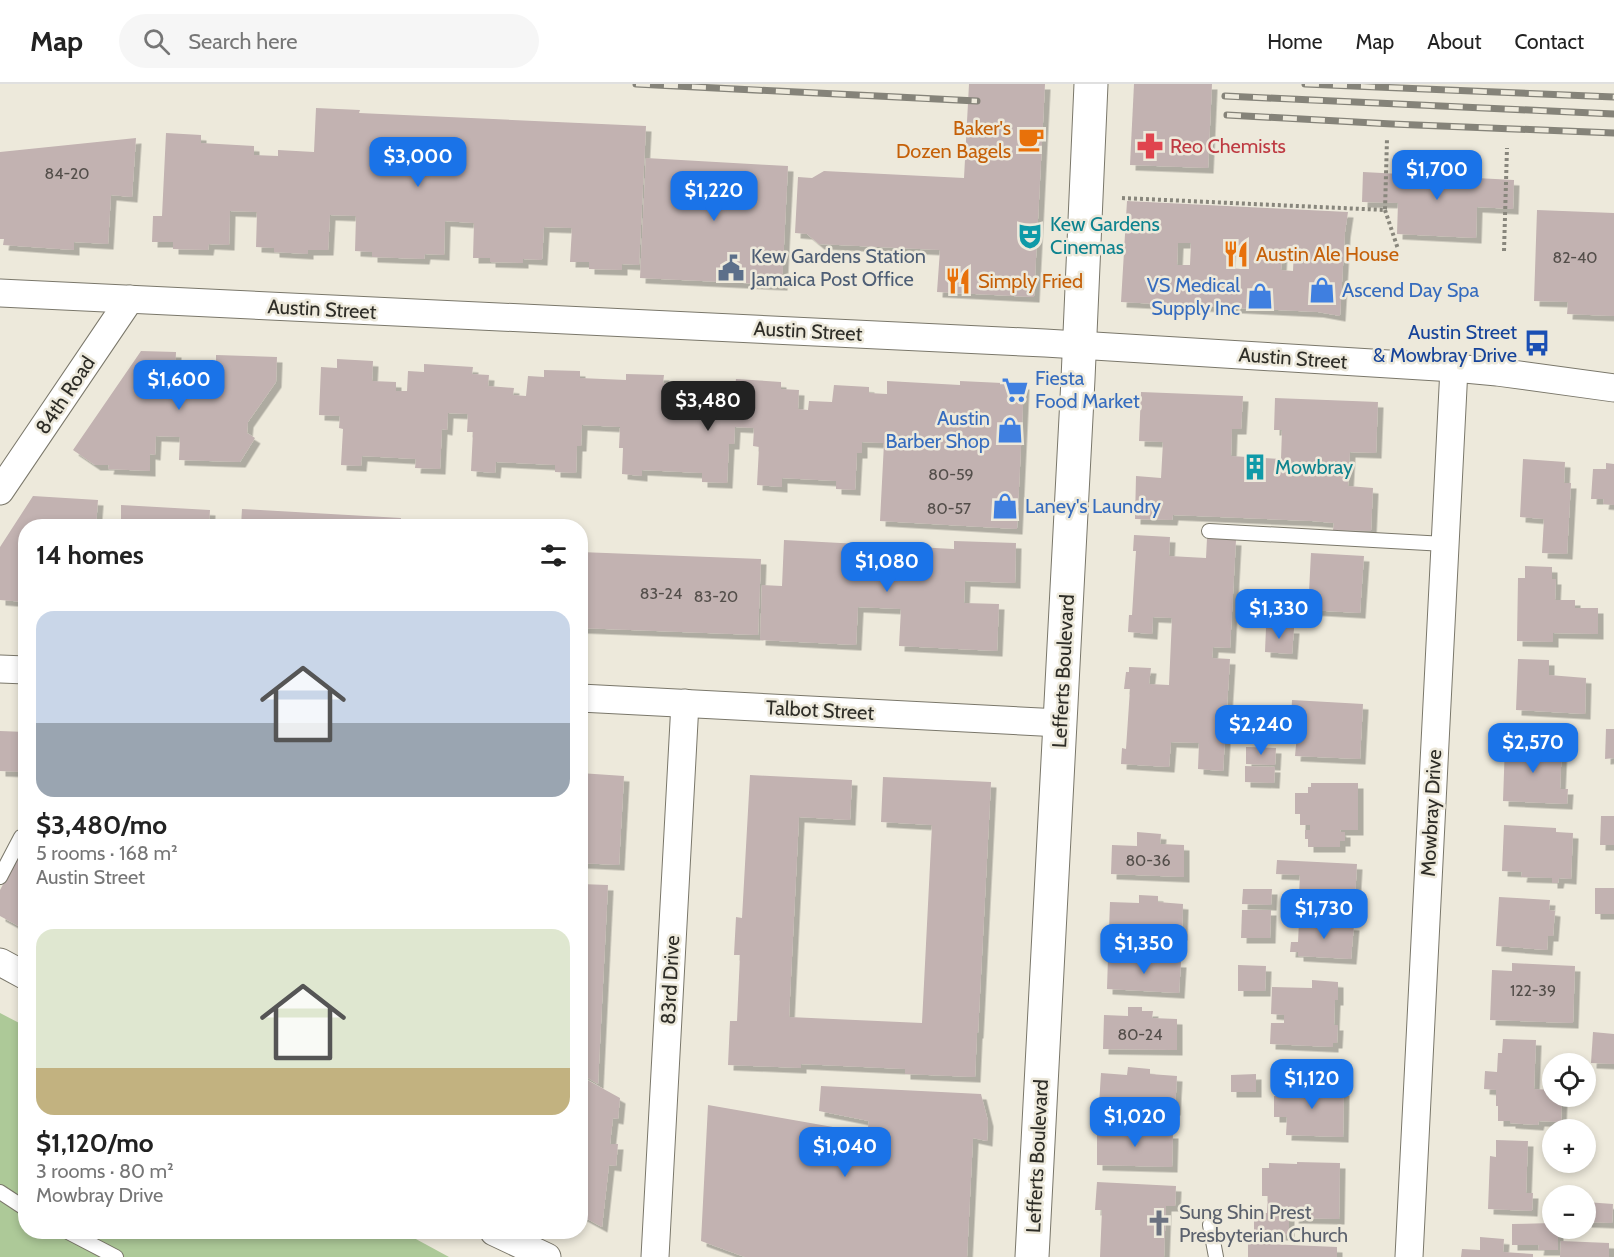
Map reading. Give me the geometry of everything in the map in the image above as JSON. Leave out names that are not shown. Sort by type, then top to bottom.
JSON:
[{"type":"street","name":"Lefferts Boulevard","points":[[1032,1257],[1080,344],[1091,84]]},
{"type":"street","name":"Austin Street","points":[[0,293],[1080,344],[1497,372],[1614,388]]},
{"type":"street","name":"84th Road","points":[[0,491],[130,299]]},
{"type":"street","name":"Mowbray Drive","points":[[1409,1257],[1454,369]]},
{"type":"street","points":[[0,669],[18,670]]},
{"type":"street","name":"Talbot Street","points":[[588,698],[1060,723]]},
{"type":"street","name":"83rd Drive","points":[[655,1257],[685,703]]},
{"type":"street","points":[[0,962],[18,972]]},
{"type":"street","points":[[509,1239],[547,1257]]},
{"type":"lane","points":[[1209,531],[1445,544]]},
{"type":"lane","points":[[0,878],[18,843]]},
{"type":"lane","points":[[0,1192],[18,1204]]},
{"type":"lane","points":[[1210,1225],[1216,1257]]},
{"type":"lane","points":[[81,1239],[116,1257]]},
{"type":"path","points":[[1387,139],[1385,210],[1398,249]]},
{"type":"path","points":[[1504,251],[1507,148]]},
{"type":"path","points":[[1122,198],[1385,210]]},
{"type":"green space","points":[[0,1013],[18,1022],[18,1239],[416,1239],[449,1257],[0,1257]]},
{"type":"building","points":[[969,84],[1045,84],[1034,297],[937,292],[940,250],[819,244],[807,234],[795,233],[798,177],[812,178],[824,171],[964,178]]},
{"type":"building","points":[[1134,84],[1212,84],[1208,168],[1130,165]]},
{"type":"building","points":[[316,108],[360,110],[359,113],[646,126],[639,265],[622,264],[622,270],[589,269],[589,262],[570,262],[572,228],[544,227],[542,260],[523,259],[523,263],[490,262],[490,258],[473,258],[474,223],[445,221],[444,255],[425,254],[424,259],[372,257],[372,252],[355,251],[356,216],[330,215],[328,250],[308,250],[308,254],[274,252],[274,248],[256,247],[257,212],[230,211],[229,245],[209,244],[208,250],[173,249],[173,242],[152,242],[153,216],[162,216],[166,133],[201,135],[201,143],[254,146],[254,155],[278,156],[278,150],[314,152]]},
{"type":"building","points":[[136,138],[132,197],[111,195],[108,244],[74,242],[74,250],[3,245],[4,239],[0,239],[0,152]]},
{"type":"building","points":[[646,158],[788,166],[782,285],[640,278]]},
{"type":"building","points":[[1363,172],[1514,180],[1513,209],[1477,207],[1476,238],[1397,234],[1398,203],[1362,202]]},
{"type":"building","points":[[1127,201],[1348,212],[1340,316],[1318,312],[1121,302]],"holes":[[[1178,243],[1191,243],[1190,265],[1177,265]],[[1231,246],[1243,247],[1242,269],[1229,268]],[[1282,248],[1294,249],[1293,271],[1281,270]]]},
{"type":"building","points":[[1537,210],[1614,213],[1614,316],[1567,314],[1568,302],[1534,301]]},
{"type":"building","points":[[141,351],[176,352],[175,375],[216,376],[216,355],[277,357],[276,382],[248,422],[247,433],[255,438],[240,462],[179,460],[180,437],[156,436],[155,455],[150,454],[150,471],[108,469],[109,465],[95,465],[73,450]]},
{"type":"building","points":[[337,359],[373,361],[372,381],[396,382],[396,391],[407,391],[408,371],[424,372],[424,364],[473,367],[472,374],[489,375],[488,386],[514,388],[513,395],[526,396],[528,376],[544,377],[544,370],[580,371],[580,378],[626,380],[626,374],[664,375],[663,383],[679,384],[678,403],[690,404],[691,396],[716,398],[717,386],[735,387],[736,379],[781,382],[781,389],[799,390],[798,409],[808,410],[809,401],[832,402],[834,385],[869,387],[869,393],[887,394],[887,381],[960,385],[960,381],[1024,384],[1017,529],[880,521],[884,443],[862,442],[862,453],[857,453],[855,490],[836,489],[836,481],[782,478],[782,487],[757,485],[759,447],[753,446],[754,428],[735,427],[734,444],[729,444],[727,483],[702,482],[702,473],[642,470],[642,476],[622,474],[623,448],[619,448],[620,427],[582,425],[581,446],[577,446],[576,473],[555,472],[555,465],[496,462],[495,473],[471,471],[473,432],[467,432],[468,414],[448,413],[447,430],[442,429],[440,469],[415,468],[416,459],[362,456],[361,466],[341,465],[343,429],[339,428],[340,416],[319,415],[321,367],[337,368]]},
{"type":"building","name":"Mowbray","points":[[1141,392],[1243,396],[1241,429],[1232,429],[1231,456],[1281,459],[1282,430],[1274,430],[1275,398],[1378,402],[1376,453],[1350,452],[1348,486],[1373,488],[1371,531],[1333,530],[1334,523],[1312,521],[1173,515],[1172,520],[1135,519],[1136,476],[1161,478],[1163,442],[1139,441]]},
{"type":"building","points":[[1523,459],[1565,462],[1564,483],[1571,483],[1567,554],[1542,553],[1544,519],[1520,517]]},
{"type":"building","points":[[1606,463],[1614,464],[1614,505],[1603,504],[1604,499],[1591,499],[1593,469],[1606,469]]},
{"type":"building","points":[[33,496],[98,500],[97,519],[18,519]]},
{"type":"building","points":[[121,505],[210,510],[209,519],[121,519]]},
{"type":"building","points":[[242,509],[401,518],[401,519],[241,519]]},
{"type":"building","points":[[18,519],[18,601],[0,600],[0,547]]},
{"type":"building","points":[[1134,535],[1170,537],[1169,556],[1206,558],[1207,538],[1236,540],[1230,648],[1213,647],[1212,658],[1230,659],[1223,771],[1198,769],[1199,743],[1171,742],[1169,767],[1121,764],[1122,748],[1126,749],[1130,689],[1124,689],[1126,672],[1129,672],[1129,667],[1151,668],[1149,684],[1169,685],[1172,618],[1153,617],[1152,634],[1128,632],[1129,615],[1132,615],[1136,551],[1133,551]]},
{"type":"building","points":[[784,540],[954,549],[954,541],[1016,543],[1015,583],[965,581],[964,603],[999,604],[997,651],[899,646],[901,609],[858,607],[856,645],[760,640],[762,585],[782,586]]},
{"type":"building","points":[[588,552],[761,559],[758,635],[588,628]]},
{"type":"building","points":[[1311,553],[1364,556],[1360,613],[1309,610],[1309,607],[1294,606],[1295,591],[1309,592]]},
{"type":"building","points":[[1525,566],[1552,567],[1552,579],[1556,579],[1555,600],[1575,600],[1575,608],[1598,608],[1598,634],[1553,633],[1553,642],[1517,641],[1518,578],[1525,578]]},
{"type":"building","points":[[1266,627],[1294,628],[1292,654],[1265,652]]},
{"type":"building","points":[[1518,659],[1549,660],[1549,675],[1586,678],[1585,714],[1516,710]]},
{"type":"building","points":[[1292,700],[1363,704],[1360,759],[1295,756],[1297,734],[1290,734]]},
{"type":"building","points":[[1606,729],[1614,729],[1614,758],[1605,759]]},
{"type":"building","points":[[0,731],[18,732],[18,772],[0,771]]},
{"type":"building","points":[[1505,744],[1562,746],[1560,789],[1568,789],[1567,804],[1503,801]]},
{"type":"building","points":[[1246,747],[1276,748],[1275,765],[1246,764]]},
{"type":"building","points":[[1245,766],[1275,767],[1274,783],[1245,782]]},
{"type":"building","points":[[588,774],[624,776],[619,865],[588,863]]},
{"type":"building","points":[[750,775],[852,780],[850,820],[799,817],[789,1017],[922,1023],[932,825],[881,822],[883,777],[991,782],[975,1077],[905,1074],[905,1069],[801,1064],[801,1068],[728,1065],[730,1021],[737,1021],[740,955],[734,955],[736,917],[742,918]]},
{"type":"building","points":[[1311,783],[1358,783],[1358,830],[1340,830],[1345,832],[1345,841],[1340,841],[1340,847],[1308,847],[1305,830],[1310,830],[1310,825],[1300,825],[1300,814],[1295,814],[1295,793],[1308,793]]},
{"type":"building","points":[[1601,816],[1614,816],[1614,845],[1600,845]]},
{"type":"building","points":[[1504,825],[1556,828],[1556,832],[1573,833],[1571,879],[1559,878],[1558,883],[1552,883],[1552,878],[1521,877],[1522,872],[1502,871]]},
{"type":"building","points":[[1137,832],[1161,834],[1160,844],[1184,845],[1184,877],[1111,874],[1112,845],[1137,846]]},
{"type":"building","points":[[18,857],[18,926],[0,916],[0,890]]},
{"type":"building","points":[[1277,860],[1357,864],[1355,898],[1299,895],[1300,875],[1276,874]]},
{"type":"building","points":[[588,884],[608,885],[598,1084],[588,1078]]},
{"type":"building","points":[[1595,888],[1614,888],[1614,914],[1595,914]]},
{"type":"building","points":[[1243,889],[1272,889],[1271,905],[1242,904]]},
{"type":"building","points":[[1139,895],[1158,896],[1158,902],[1183,904],[1182,935],[1109,930],[1110,902],[1139,903]]},
{"type":"building","points":[[1499,897],[1550,900],[1549,910],[1555,911],[1553,936],[1548,936],[1547,950],[1496,946]]},
{"type":"building","points":[[1242,910],[1271,910],[1270,938],[1241,938]]},
{"type":"building","points":[[1299,921],[1354,925],[1351,959],[1298,956],[1298,952],[1290,952],[1291,942],[1298,942]]},
{"type":"building","points":[[1136,953],[1153,954],[1153,961],[1181,962],[1179,993],[1107,989],[1108,957],[1136,961]]},
{"type":"building","points":[[1512,963],[1575,966],[1573,1023],[1490,1020],[1492,970],[1512,971]]},
{"type":"building","points":[[1238,965],[1266,966],[1265,991],[1238,991]]},
{"type":"building","points":[[1312,980],[1338,982],[1334,1025],[1338,1025],[1337,1043],[1333,1043],[1333,1047],[1270,1044],[1271,1023],[1284,1023],[1284,1015],[1271,1014],[1272,987],[1312,988]]},
{"type":"building","points":[[1128,1007],[1142,1007],[1142,1011],[1153,1011],[1152,1018],[1177,1019],[1177,1050],[1103,1049],[1104,1015],[1128,1016]]},
{"type":"building","points":[[1593,1032],[1614,1034],[1614,1064],[1596,1063],[1596,1053],[1592,1053]]},
{"type":"building","points":[[1503,1039],[1536,1040],[1534,1089],[1542,1089],[1542,1107],[1562,1107],[1561,1119],[1542,1119],[1538,1125],[1498,1121],[1496,1090],[1484,1089],[1485,1071],[1497,1072],[1498,1053],[1502,1053]]},
{"type":"building","points":[[1128,1067],[1150,1069],[1150,1074],[1177,1076],[1175,1110],[1099,1105],[1101,1073],[1127,1075]]},
{"type":"building","points":[[1256,1074],[1256,1092],[1231,1092],[1231,1075]]},
{"type":"building","points":[[588,1080],[620,1098],[618,1119],[613,1118],[610,1144],[618,1144],[616,1166],[609,1165],[602,1227],[588,1219]]},
{"type":"building","points":[[1288,1081],[1329,1083],[1329,1090],[1344,1090],[1343,1137],[1286,1135],[1287,1117],[1274,1117],[1274,1096],[1287,1096]]},
{"type":"building","points":[[821,1086],[981,1094],[988,1121],[987,1141],[973,1138],[967,1257],[745,1257],[701,1241],[708,1105],[867,1133],[869,1121],[819,1111]]},
{"type":"building","points":[[1126,1126],[1148,1127],[1147,1133],[1173,1133],[1172,1167],[1097,1165],[1097,1132],[1125,1134]]},
{"type":"building","points":[[1496,1140],[1528,1141],[1526,1193],[1533,1193],[1532,1211],[1488,1209],[1490,1156],[1496,1157]]},
{"type":"building","points":[[1297,1162],[1340,1163],[1339,1219],[1293,1218],[1294,1215],[1289,1215],[1289,1235],[1254,1235],[1254,1213],[1267,1213],[1268,1196],[1262,1196],[1262,1168],[1269,1168],[1269,1163],[1297,1164]]},
{"type":"building","points":[[1097,1182],[1176,1186],[1175,1206],[1166,1206],[1164,1257],[1100,1257],[1102,1210],[1095,1210]]},
{"type":"building","points":[[1596,1203],[1613,1204],[1612,1223],[1596,1222]]},
{"type":"building","points":[[1542,1223],[1542,1239],[1558,1239],[1558,1250],[1538,1250],[1539,1245],[1512,1245],[1512,1224]]},
{"type":"building","points":[[1480,1237],[1504,1239],[1503,1252],[1533,1254],[1533,1257],[1461,1257],[1462,1249],[1480,1250]]},
{"type":"building","points":[[1561,1241],[1609,1243],[1609,1257],[1560,1257]]},
{"type":"building","points":[[1248,1243],[1337,1247],[1337,1257],[1248,1257]]},
{"type":"railway","points":[[636,84],[977,101]]},
{"type":"railway","points":[[1305,84],[1614,97]]},
{"type":"railway","points":[[1225,96],[1614,114]]},
{"type":"railway","points":[[1227,115],[1614,133]]},
{"type":"place","name":"Baker's Dozen Bagels","points":[[1031,139]]},
{"type":"place","name":"Reo Chemists","points":[[1150,146]]},
{"type":"place","name":"Kew Gardens Cinemas","points":[[1030,236]]},
{"type":"place","name":"Austin Ale House","points":[[1236,254]]},
{"type":"place","name":"Kew Gardens Station Jamaica Post Office","points":[[731,268]]},
{"type":"place","name":"Simply Fried","points":[[958,281]]},
{"type":"place","name":"Ascend Day Spa","points":[[1322,290]]},
{"type":"place","name":"VS Medical Supply Inc","points":[[1260,296]]},
{"type":"place","name":"Austin Street & Mowbray Drive","points":[[1537,343]]},
{"type":"place","name":"Fiesta Food Market","points":[[1015,390]]},
{"type":"place","name":"Austin Barber Shop","points":[[1010,430]]},
{"type":"place","name":"Mowbray","points":[[1255,467]]},
{"type":"place","name":"Laney's Laundry","points":[[1005,506]]},
{"type":"place","name":"Sung Shin Prest Presbyterian Church","points":[[1159,1223]]}]
